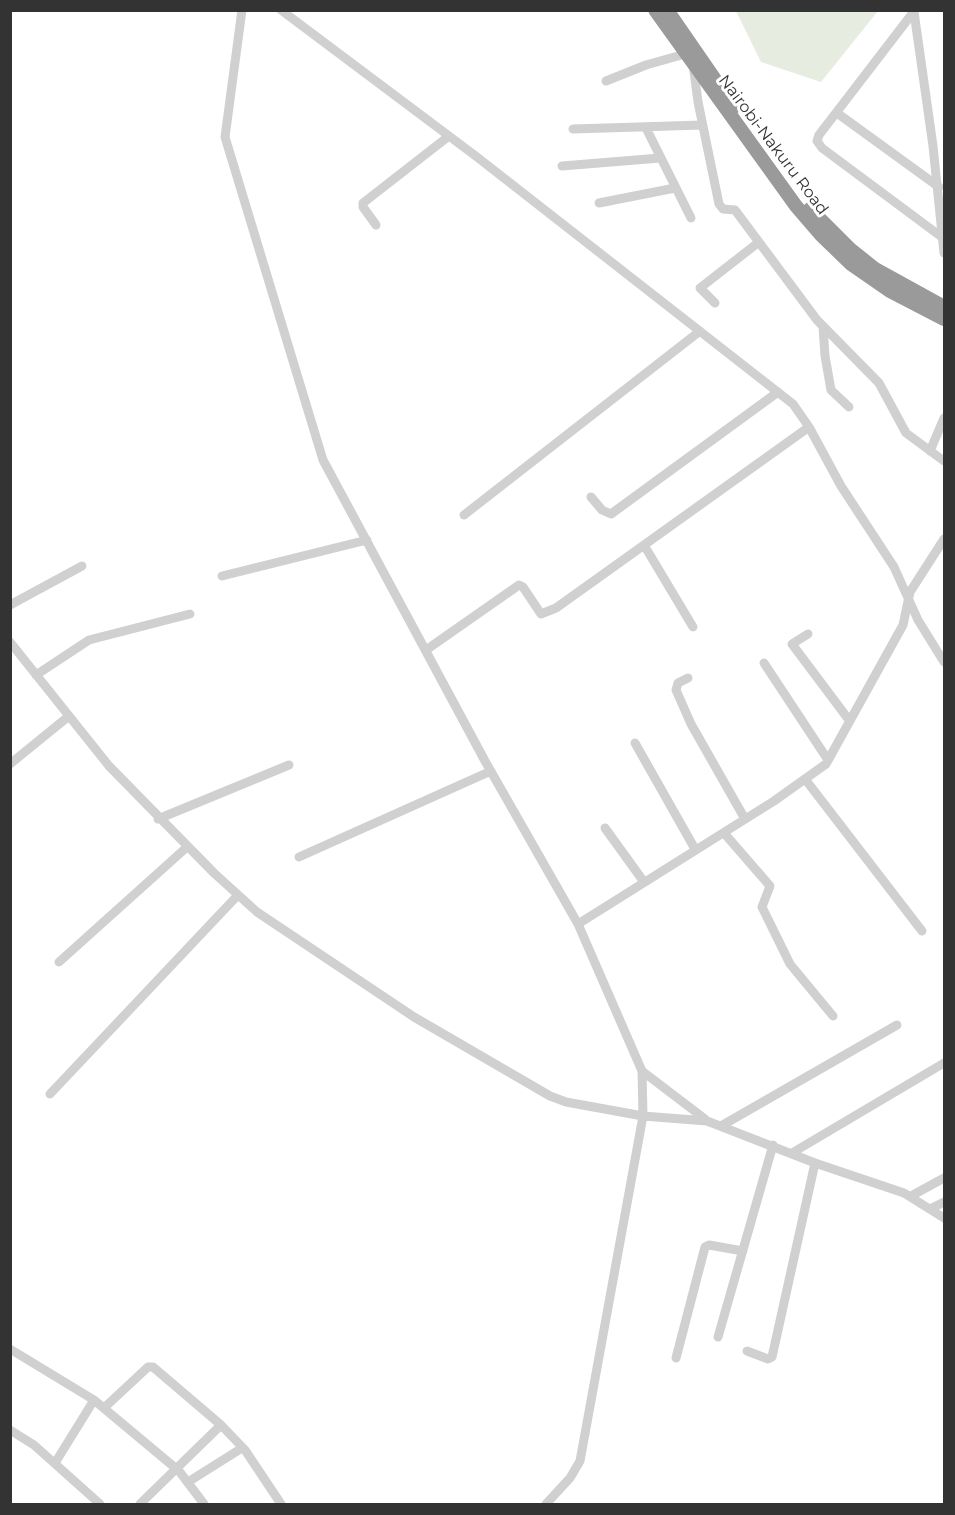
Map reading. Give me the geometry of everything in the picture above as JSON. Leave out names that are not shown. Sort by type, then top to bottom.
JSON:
[{"type":"highway","name":"Nairobi-Nakuru Road","points":[[655,10],[796,206],[821,235],[851,264],[890,291],[945,319]]},
{"type":"highway","points":[[667,10],[784,178],[818,218],[849,249],[875,269],[940,304]]},
{"type":"street","points":[[242,10],[225,137],[323,460],[491,771],[578,924],[642,1071],[643,1116],[580,1461],[570,1478],[546,1504]]},
{"type":"street","points":[[281,10],[449,136],[800,411],[841,486],[894,567],[918,620],[945,662]]},
{"type":"street","points":[[914,11],[819,135],[819,144],[943,238]]},
{"type":"street","points":[[914,11],[939,187],[945,253]]},
{"type":"street","points":[[606,81],[646,65],[689,59],[719,204],[723,209],[735,210],[823,327],[879,383],[906,433],[945,461]]},
{"type":"street","points":[[837,112],[939,187]]},
{"type":"street","points":[[573,129],[702,125]]},
{"type":"street","points":[[646,128],[691,218]]},
{"type":"street","points":[[376,225],[363,203],[449,136]]},
{"type":"street","points":[[562,166],[660,158]]},
{"type":"street","points":[[599,203],[675,188]]},
{"type":"street","points":[[715,303],[700,288],[759,242]]},
{"type":"street","points":[[823,327],[831,390],[849,407]]},
{"type":"street","points":[[465,515],[700,331]]},
{"type":"street","points":[[591,496],[602,510],[611,514],[778,392]]},
{"type":"street","points":[[930,451],[945,418]]},
{"type":"street","points":[[426,650],[519,585],[523,587],[538,611],[544,614],[645,545],[809,427]]},
{"type":"street","points":[[578,924],[724,833],[805,779],[828,760],[903,625],[910,592],[945,539]]},
{"type":"street","points":[[222,576],[367,540]]},
{"type":"street","points":[[645,545],[693,627]]},
{"type":"street","points":[[10,605],[82,566]]},
{"type":"street","points":[[36,675],[89,640],[190,614]]},
{"type":"street","points":[[808,634],[792,644],[849,720]]},
{"type":"street","points":[[11,643],[110,766],[158,819],[238,896],[294,939],[414,1017],[550,1096],[581,1106],[643,1116],[707,1120]]},
{"type":"street","points":[[764,663],[828,760]]},
{"type":"street","points":[[688,678],[678,683],[676,690],[692,724],[745,819]]},
{"type":"street","points":[[10,764],[69,716]]},
{"type":"street","points":[[635,743],[695,849]]},
{"type":"street","points":[[158,819],[289,765]]},
{"type":"street","points":[[299,857],[491,771]]},
{"type":"street","points":[[805,779],[922,931]]},
{"type":"street","points":[[605,828],[644,882]]},
{"type":"street","points":[[724,833],[770,886],[762,905],[784,952],[794,969],[833,1016]]},
{"type":"street","points":[[59,962],[187,847]]},
{"type":"street","points":[[50,1094],[238,896]]},
{"type":"street","points":[[721,1126],[897,1025]]},
{"type":"street","points":[[792,1153],[945,1063]]},
{"type":"street","points":[[642,1071],[707,1120],[815,1163],[911,1196],[945,1218]]},
{"type":"street","points":[[718,1337],[773,1145]]},
{"type":"street","points":[[747,1351],[768,1359],[772,1357],[815,1163]]},
{"type":"street","points":[[911,1196],[945,1178]]},
{"type":"street","points":[[932,1208],[945,1202]]},
{"type":"street","points":[[676,1358],[705,1247],[708,1245],[743,1251]]},
{"type":"street","points":[[10,1349],[94,1400],[175,1468],[204,1504]]},
{"type":"street","points":[[104,1408],[151,1366],[220,1425],[242,1448],[281,1504]]},
{"type":"street","points":[[55,1463],[94,1400]]},
{"type":"street","points":[[140,1504],[220,1425]]},
{"type":"street","points":[[10,1430],[55,1463],[100,1504]]},
{"type":"street","points":[[188,1482],[242,1448]]},
{"type":"shaded area","points":[[736,11],[878,11],[821,82],[761,62]]}]
